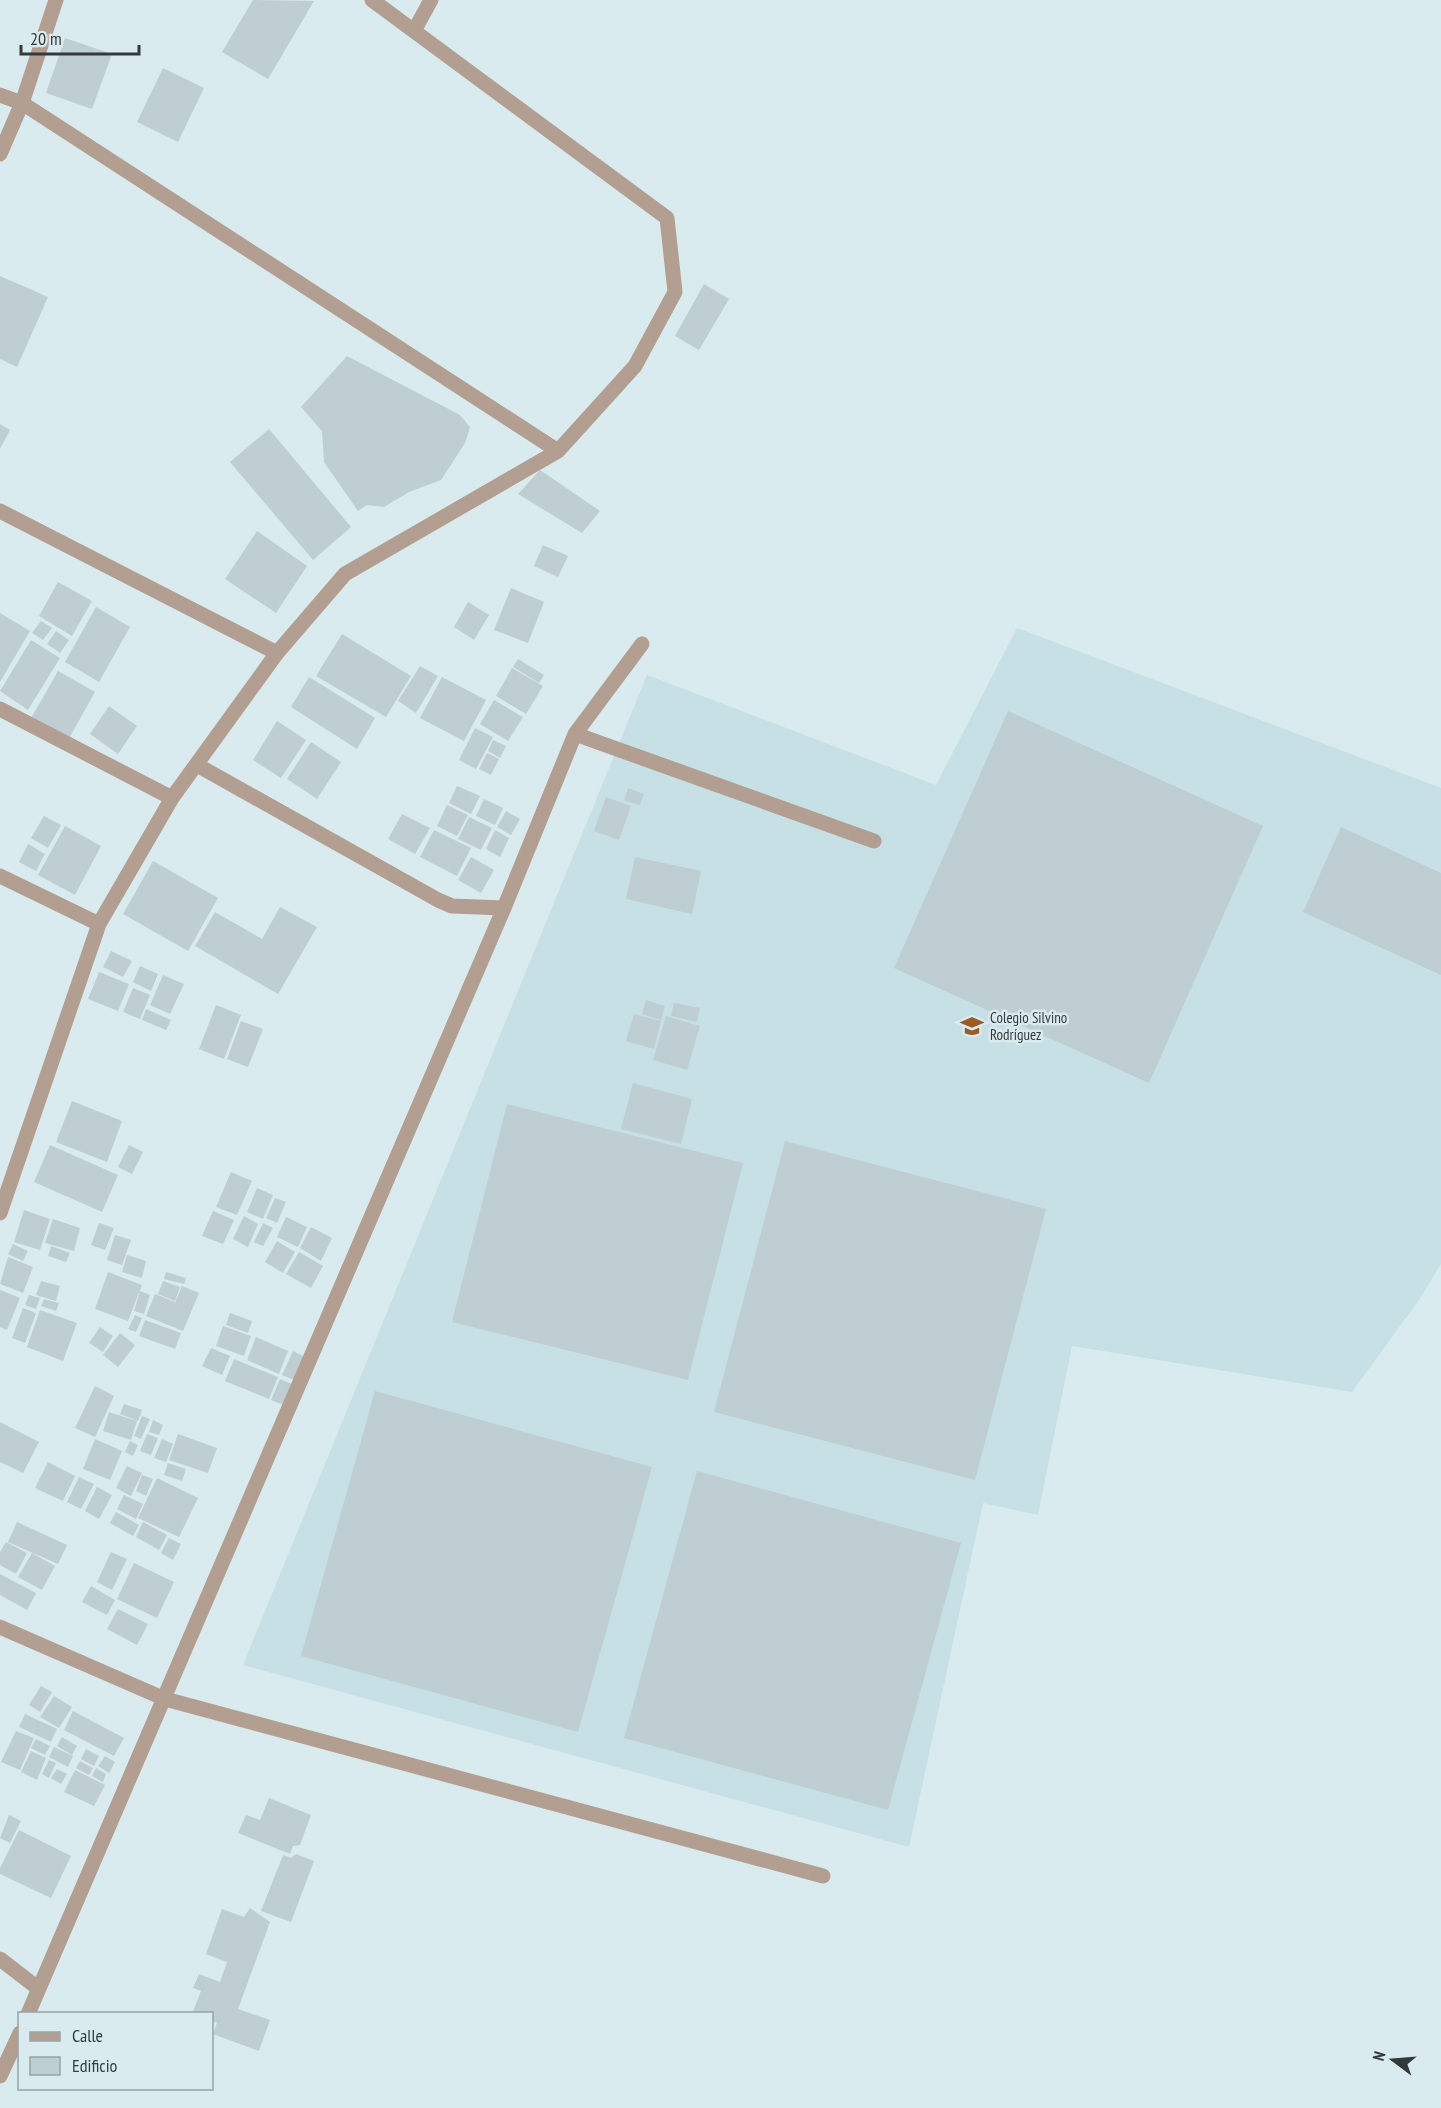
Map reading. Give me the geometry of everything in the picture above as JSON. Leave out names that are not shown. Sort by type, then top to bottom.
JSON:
[{"type":"street","points":[[0,154],[22,103],[56,0]]},
{"type":"street","points":[[0,1214],[99,924],[172,798],[277,653],[345,574],[558,451],[635,366],[675,292],[667,218],[372,0]]},
{"type":"street","points":[[414,31],[431,0]]},
{"type":"street","points":[[0,95],[22,103],[558,451]]},
{"type":"street","points":[[0,511],[277,653]]},
{"type":"street","points":[[28,2012],[504,908],[575,734],[642,644]]},
{"type":"street","points":[[0,709],[172,798]]},
{"type":"street","points":[[575,734],[873,841]]},
{"type":"street","points":[[197,765],[438,900],[460,907],[504,908]]},
{"type":"street","points":[[0,876],[99,924]]},
{"type":"street","points":[[0,1627],[165,1699],[823,1876]]},
{"type":"street","points":[[0,1959],[39,1989]]},
{"type":"street","points":[[0,2076],[18,2037]]},
{"type":"shaded area","name":"Colegio Silvino Rodríguez","points":[[1017,628],[1441,788],[1441,1264],[1419,1300],[1352,1392],[1072,1346],[1038,1515],[983,1503],[909,1847],[243,1665],[647,675],[936,785]]},
{"type":"building","points":[[253,0],[314,1],[268,79],[222,52]]},
{"type":"building","points":[[65,38],[112,54],[92,109],[46,93]]},
{"type":"building","points":[[163,68],[204,88],[178,142],[137,122]]},
{"type":"building","points":[[0,276],[48,297],[17,367],[0,359]]},
{"type":"building","points":[[704,284],[729,299],[699,350],[675,336]]},
{"type":"building","points":[[347,356],[460,415],[470,427],[465,443],[441,480],[409,492],[384,507],[367,505],[358,511],[324,462],[322,431],[301,407]]},
{"type":"building","points":[[0,424],[10,430],[0,449]]},
{"type":"building","points":[[269,429],[351,527],[313,560],[230,462]]},
{"type":"building","points":[[540,470],[600,511],[582,533],[518,494]]},
{"type":"building","points":[[257,531],[307,566],[276,613],[225,579]]},
{"type":"building","points":[[543,545],[568,556],[558,577],[534,566]]},
{"type":"building","points":[[58,582],[92,601],[72,636],[39,616]]},
{"type":"building","points":[[511,588],[544,602],[528,643],[494,630]]},
{"type":"building","points":[[468,602],[489,615],[474,640],[454,627]]},
{"type":"building","points":[[96,607],[130,627],[99,682],[65,662]]},
{"type":"building","points":[[0,613],[30,631],[0,682]]},
{"type":"building","points":[[41,621],[52,628],[43,640],[32,633]]},
{"type":"building","points":[[56,631],[69,640],[60,653],[47,644]]},
{"type":"building","points":[[342,634],[411,676],[386,717],[316,676]]},
{"type":"building","points":[[31,640],[60,658],[28,710],[0,691]]},
{"type":"building","points":[[518,659],[544,675],[539,683],[513,667]]},
{"type":"building","points":[[420,666],[438,676],[416,713],[398,701]]},
{"type":"building","points":[[512,668],[543,686],[526,714],[496,696]]},
{"type":"building","points":[[58,671],[95,692],[67,742],[30,720]]},
{"type":"building","points":[[309,677],[375,718],[357,749],[291,707]]},
{"type":"building","points":[[442,677],[486,700],[464,741],[420,718]]},
{"type":"building","points":[[494,700],[523,717],[508,741],[480,724]]},
{"type":"building","points":[[109,706],[137,726],[118,754],[90,734]]},
{"type":"building","points":[[1008,711],[1263,826],[1149,1083],[894,968]]},
{"type":"building","points":[[277,721],[306,740],[281,778],[253,760]]},
{"type":"building","points":[[475,728],[493,737],[476,769],[459,760]]},
{"type":"building","points":[[493,740],[506,746],[500,758],[488,751]]},
{"type":"building","points":[[311,742],[341,762],[317,799],[287,779]]},
{"type":"building","points":[[487,753],[499,759],[491,775],[479,769]]},
{"type":"building","points":[[457,786],[480,796],[471,814],[449,803]]},
{"type":"building","points":[[628,788],[644,794],[640,805],[624,801]]},
{"type":"building","points":[[606,797],[631,806],[619,840],[594,831]]},
{"type":"building","points":[[484,799],[503,808],[495,825],[476,816]]},
{"type":"building","points":[[447,805],[468,815],[457,836],[437,826]]},
{"type":"building","points":[[506,811],[520,819],[511,835],[497,827]]},
{"type":"building","points":[[402,814],[430,828],[415,854],[388,839]]},
{"type":"building","points":[[44,816],[61,825],[48,848],[31,838]]},
{"type":"building","points":[[469,817],[492,828],[481,850],[458,839]]},
{"type":"building","points":[[65,826],[101,846],[75,895],[38,875]]},
{"type":"building","points":[[1341,827],[1441,873],[1441,975],[1303,912]]},
{"type":"building","points":[[434,830],[471,848],[457,876],[420,857]]},
{"type":"building","points":[[495,830],[509,838],[500,857],[486,849]]},
{"type":"building","points":[[28,844],[45,854],[36,871],[19,862]]},
{"type":"building","points":[[471,857],[494,870],[481,893],[458,880]]},
{"type":"building","points":[[635,857],[701,871],[692,914],[626,899]]},
{"type":"building","points":[[153,861],[218,898],[188,951],[123,914]]},
{"type":"building","points":[[280,907],[317,927],[278,994],[195,946],[215,912],[262,939]]},
{"type":"building","points":[[111,951],[132,961],[123,977],[103,967]]},
{"type":"building","points":[[140,966],[158,974],[151,991],[133,982]]},
{"type":"building","points":[[99,972],[129,984],[118,1011],[88,999]]},
{"type":"building","points":[[163,975],[184,984],[170,1014],[150,1005]]},
{"type":"building","points":[[133,988],[150,995],[140,1019],[123,1012]]},
{"type":"building","points":[[646,1000],[665,1006],[661,1020],[642,1014]]},
{"type":"building","points":[[674,1003],[700,1008],[697,1022],[671,1016]]},
{"type":"building","points":[[216,1005],[241,1015],[224,1059],[199,1049]]},
{"type":"building","points":[[146,1009],[171,1020],[166,1030],[142,1020]]},
{"type":"building","points":[[634,1014],[661,1021],[654,1049],[626,1041]]},
{"type":"building","points":[[666,1016],[700,1026],[687,1070],[653,1060]]},
{"type":"building","points":[[241,1021],[263,1029],[248,1067],[227,1059]]},
{"type":"building","points":[[633,1083],[692,1099],[681,1144],[621,1129]]},
{"type":"building","points":[[72,1101],[122,1121],[107,1162],[56,1142]]},
{"type":"building","points":[[507,1104],[743,1163],[688,1380],[452,1322]]},
{"type":"building","points":[[785,1141],[1046,1209],[975,1480],[714,1412]]},
{"type":"building","points":[[50,1145],[118,1175],[102,1212],[34,1182]]},
{"type":"building","points":[[129,1145],[143,1152],[132,1174],[118,1167]]},
{"type":"building","points":[[231,1172],[252,1181],[237,1215],[216,1207]]},
{"type":"building","points":[[257,1188],[273,1195],[263,1219],[247,1212]]},
{"type":"building","points":[[275,1198],[286,1202],[277,1223],[266,1218]]},
{"type":"building","points":[[24,1210],[50,1219],[40,1250],[14,1242]]},
{"type":"building","points":[[213,1211],[234,1220],[223,1244],[202,1236]]},
{"type":"building","points":[[244,1216],[258,1224],[248,1247],[233,1239]]},
{"type":"building","points":[[286,1217],[307,1227],[298,1247],[277,1237]]},
{"type":"building","points":[[53,1219],[80,1228],[74,1251],[45,1243]]},
{"type":"building","points":[[99,1223],[114,1228],[105,1250],[91,1245]]},
{"type":"building","points":[[263,1223],[273,1228],[263,1246],[254,1242]]},
{"type":"building","points":[[311,1227],[332,1238],[321,1261],[300,1248]]},
{"type":"building","points":[[115,1235],[131,1240],[122,1265],[107,1260]]},
{"type":"building","points":[[277,1241],[295,1252],[283,1273],[265,1262]]},
{"type":"building","points":[[13,1244],[28,1251],[23,1261],[8,1254]]},
{"type":"building","points":[[51,1246],[70,1253],[66,1262],[48,1256]]},
{"type":"building","points":[[299,1252],[323,1266],[311,1288],[286,1274]]},
{"type":"building","points":[[127,1255],[146,1261],[142,1278],[122,1272]]},
{"type":"building","points":[[8,1257],[33,1267],[23,1293],[0,1284]]},
{"type":"building","points":[[108,1272],[142,1285],[128,1321],[95,1309]]},
{"type":"building","points":[[166,1272],[186,1278],[184,1284],[164,1279]]},
{"type":"building","points":[[41,1281],[60,1286],[56,1301],[36,1295]]},
{"type":"building","points":[[163,1281],[180,1287],[175,1301],[158,1294]]},
{"type":"building","points":[[182,1286],[199,1293],[183,1331],[146,1316],[155,1294],[175,1302],[174,1305]]},
{"type":"building","points":[[0,1290],[20,1298],[7,1330],[0,1327]]},
{"type":"building","points":[[140,1291],[150,1295],[144,1314],[134,1311]]},
{"type":"building","points":[[29,1295],[40,1298],[36,1309],[25,1305]]},
{"type":"building","points":[[44,1299],[59,1303],[56,1311],[41,1306]]},
{"type":"building","points":[[23,1308],[36,1313],[25,1343],[12,1338]]},
{"type":"building","points":[[40,1310],[77,1323],[63,1361],[27,1347]]},
{"type":"building","points":[[230,1313],[252,1321],[248,1333],[226,1325]]},
{"type":"building","points":[[135,1315],[142,1318],[136,1332],[128,1329]]},
{"type":"building","points":[[145,1320],[181,1333],[175,1349],[139,1336]]},
{"type":"building","points":[[223,1326],[251,1336],[244,1356],[216,1346]]},
{"type":"building","points":[[100,1327],[113,1336],[103,1352],[89,1343]]},
{"type":"building","points":[[120,1333],[135,1345],[118,1367],[103,1355]]},
{"type":"building","points":[[256,1337],[288,1351],[279,1374],[247,1360]]},
{"type":"building","points":[[211,1348],[230,1356],[222,1375],[202,1366]]},
{"type":"building","points":[[293,1351],[309,1359],[299,1382],[282,1375]]},
{"type":"building","points":[[234,1359],[278,1377],[269,1399],[225,1381]]},
{"type":"building","points":[[280,1379],[297,1386],[288,1407],[271,1400]]},
{"type":"building","points":[[95,1386],[114,1396],[95,1437],[75,1428]]},
{"type":"building","points":[[375,1391],[652,1467],[578,1732],[301,1656]]},
{"type":"building","points":[[124,1404],[142,1410],[138,1421],[120,1414]]},
{"type":"building","points":[[109,1412],[137,1421],[131,1440],[103,1431]]},
{"type":"building","points":[[142,1416],[150,1419],[141,1439],[134,1436]]},
{"type":"building","points":[[153,1420],[163,1425],[159,1435],[149,1432]]},
{"type":"building","points":[[0,1422],[39,1442],[23,1473],[0,1462]]},
{"type":"building","points":[[147,1434],[158,1438],[151,1455],[140,1451]]},
{"type":"building","points":[[178,1434],[217,1448],[208,1473],[169,1460]]},
{"type":"building","points":[[95,1439],[122,1451],[110,1480],[83,1469]]},
{"type":"building","points":[[162,1439],[173,1444],[166,1462],[154,1458]]},
{"type":"building","points":[[130,1441],[138,1445],[133,1456],[125,1452]]},
{"type":"building","points":[[48,1462],[75,1476],[63,1501],[35,1488]]},
{"type":"building","points":[[168,1463],[186,1469],[182,1481],[164,1475]]},
{"type":"building","points":[[127,1466],[142,1473],[131,1496],[116,1488]]},
{"type":"building","points":[[697,1471],[961,1543],[888,1810],[624,1738]]},
{"type":"building","points":[[142,1475],[153,1479],[146,1496],[136,1491]]},
{"type":"building","points":[[79,1477],[94,1484],[81,1509],[67,1502]]},
{"type":"building","points":[[157,1478],[198,1498],[179,1537],[138,1518]]},
{"type":"building","points":[[97,1487],[112,1495],[99,1519],[85,1511]]},
{"type":"building","points":[[124,1495],[143,1504],[136,1519],[117,1509]]},
{"type":"building","points":[[116,1512],[139,1525],[133,1536],[110,1523]]},
{"type":"building","points":[[17,1522],[67,1545],[58,1564],[8,1542]]},
{"type":"building","points":[[143,1522],[167,1535],[159,1550],[136,1537]]},
{"type":"building","points":[[169,1538],[181,1544],[173,1560],[161,1553]]},
{"type":"building","points":[[6,1542],[27,1553],[16,1574],[0,1565],[0,1552]]},
{"type":"building","points":[[111,1552],[127,1559],[112,1590],[97,1582]]},
{"type":"building","points":[[32,1553],[55,1566],[42,1590],[18,1577]]},
{"type":"building","points":[[134,1563],[174,1582],[157,1618],[117,1599]]},
{"type":"building","points":[[0,1574],[36,1593],[27,1610],[0,1595]]},
{"type":"building","points":[[91,1586],[115,1600],[107,1615],[82,1602]]},
{"type":"building","points":[[118,1609],[148,1624],[137,1645],[107,1629]]},
{"type":"building","points":[[41,1686],[52,1692],[40,1712],[29,1705]]},
{"type":"building","points":[[54,1696],[72,1707],[59,1728],[40,1717]]},
{"type":"building","points":[[73,1711],[124,1738],[114,1756],[64,1730]]},
{"type":"building","points":[[25,1714],[57,1729],[51,1742],[19,1727]]},
{"type":"building","points":[[16,1731],[34,1738],[20,1770],[1,1762]]},
{"type":"building","points":[[62,1737],[77,1746],[72,1755],[57,1746]]},
{"type":"building","points":[[36,1739],[50,1746],[45,1755],[31,1748]]},
{"type":"building","points":[[54,1747],[73,1756],[68,1767],[49,1757]]},
{"type":"building","points":[[86,1749],[99,1756],[94,1766],[81,1759]]},
{"type":"building","points":[[31,1751],[46,1758],[37,1780],[21,1772]]},
{"type":"building","points":[[105,1756],[115,1762],[109,1773],[98,1766]]},
{"type":"building","points":[[49,1760],[56,1763],[49,1778],[42,1774]]},
{"type":"building","points":[[80,1761],[93,1768],[89,1775],[76,1768]]},
{"type":"building","points":[[96,1768],[106,1774],[103,1782],[92,1776]]},
{"type":"building","points":[[57,1769],[67,1774],[61,1784],[51,1778]]},
{"type":"building","points":[[75,1770],[105,1785],[94,1806],[64,1792]]},
{"type":"building","points":[[269,1798],[311,1815],[300,1845],[293,1846],[290,1854],[238,1833],[246,1815],[260,1820]]},
{"type":"building","points":[[9,1815],[21,1821],[10,1843],[0,1838]]},
{"type":"building","points":[[19,1830],[71,1856],[51,1898],[0,1874],[0,1868]]},
{"type":"building","points":[[296,1854],[314,1861],[291,1922],[261,1911],[283,1855],[291,1858]]},
{"type":"building","points":[[250,1908],[270,1922],[238,2009],[270,2020],[259,2051],[213,2034],[217,2023],[213,2021],[213,2012],[193,2012],[201,1991],[193,1988],[199,1974],[220,1982],[227,1962],[206,1954],[222,1909],[244,1917]]},
{"type":"place","name":"Colegio Silvino Rodríguez","points":[[972,1026]]}]
